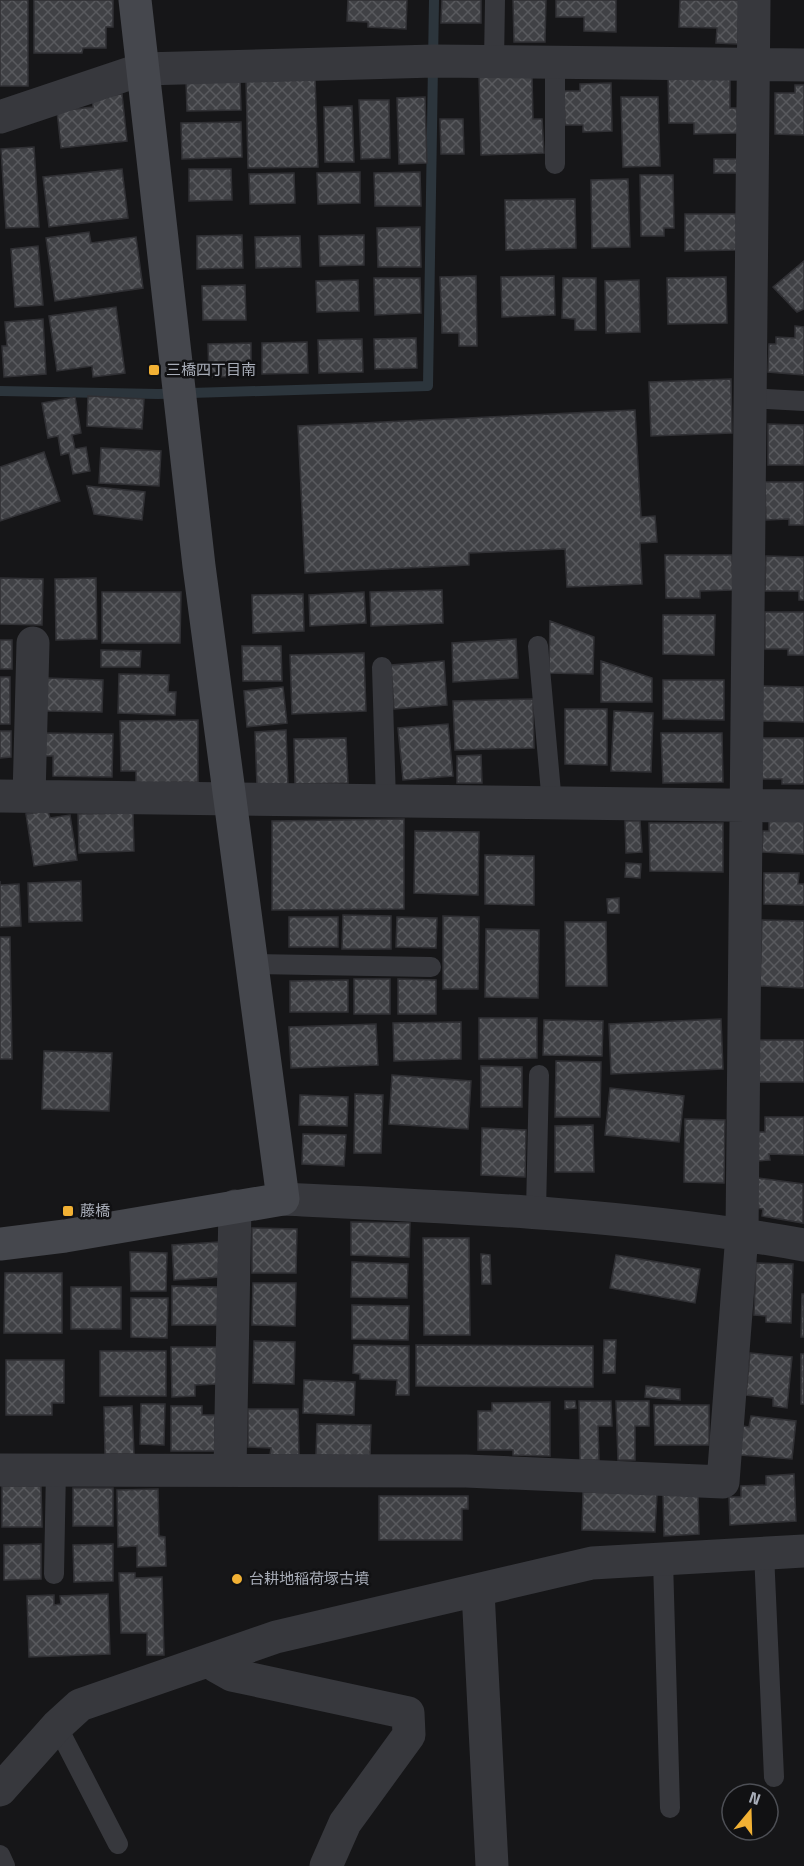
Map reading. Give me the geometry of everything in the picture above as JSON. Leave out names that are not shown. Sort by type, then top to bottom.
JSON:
[{"type":"street","points":[[135,0],[199,566],[283,1199]]},
{"type":"street","points":[[0,1470],[466,1471],[723,1482],[742,1234],[754,0]]},
{"type":"street","points":[[0,117],[143,69],[434,61],[804,64]]},
{"type":"street","points":[[33,643],[14,797],[804,806]]},
{"type":"street","points":[[0,1244],[65,1236],[283,1199],[536,1211],[742,1234],[804,1245]]},
{"type":"street","points":[[230,1470],[234,1206]]},
{"type":"street","points":[[0,1790],[57,1726],[80,1705],[276,1636],[592,1563],[804,1551]]},
{"type":"street","points":[[478,1591],[492,1866]]},
{"type":"street","points":[[212,1659],[216,1666],[232,1675],[408,1713],[409,1735],[345,1823],[326,1866]]},
{"type":"lane","points":[[494,62],[495,0]]},
{"type":"lane","points":[[555,63],[555,164]]},
{"type":"lane","points":[[750,398],[804,401]]},
{"type":"lane","points":[[538,646],[552,804]]},
{"type":"lane","points":[[382,667],[386,802]]},
{"type":"lane","points":[[252,964],[431,967]]},
{"type":"lane","points":[[536,1211],[539,1075]]},
{"type":"lane","points":[[54,1574],[56,1469]]},
{"type":"lane","points":[[764,1553],[774,1777]]},
{"type":"lane","points":[[663,1560],[670,1808]]},
{"type":"lane","points":[[57,1726],[118,1844]]},
{"type":"lane","points":[[0,1855],[5,1866]]},
{"type":"building","points":[[0,0],[28,0],[28,86],[0,86]]},
{"type":"building","points":[[34,0],[113,0],[113,27],[106,27],[106,48],[83,48],[82,53],[34,53]]},
{"type":"building","points":[[348,0],[407,0],[406,29],[368,27],[368,22],[347,21]]},
{"type":"building","points":[[442,0],[481,0],[481,23],[441,23]]},
{"type":"building","points":[[513,0],[546,0],[545,42],[514,42]]},
{"type":"building","points":[[556,0],[616,0],[616,32],[584,31],[584,17],[556,17]]},
{"type":"building","points":[[680,0],[739,0],[738,44],[716,43],[717,28],[679,27]]},
{"type":"building","points":[[730,74],[730,108],[737,108],[738,133],[694,134],[694,123],[669,123],[668,75]]},
{"type":"building","points":[[532,75],[533,119],[542,119],[544,153],[481,155],[479,76]]},
{"type":"building","points":[[315,77],[318,167],[248,168],[246,78]]},
{"type":"building","points":[[240,78],[241,110],[187,111],[186,80]]},
{"type":"building","points":[[611,83],[612,131],[583,132],[583,125],[565,125],[564,91],[580,91],[580,84]]},
{"type":"building","points":[[795,85],[804,85],[804,135],[775,134],[775,93],[795,93]]},
{"type":"building","points":[[122,94],[127,141],[61,148],[57,111],[93,107],[92,98]]},
{"type":"building","points":[[425,97],[427,163],[399,164],[397,98]]},
{"type":"building","points":[[621,97],[658,97],[660,166],[623,167]]},
{"type":"building","points":[[359,100],[389,100],[390,158],[361,159]]},
{"type":"building","points":[[352,106],[354,162],[325,162],[324,107]]},
{"type":"building","points":[[440,119],[463,119],[464,154],[441,154]]},
{"type":"building","points":[[241,122],[242,157],[182,159],[181,123]]},
{"type":"building","points":[[34,147],[39,227],[6,228],[1,149]]},
{"type":"building","points":[[714,159],[738,159],[738,173],[714,173]]},
{"type":"building","points":[[122,169],[128,218],[49,227],[43,177]]},
{"type":"building","points":[[189,169],[231,169],[232,200],[189,201]]},
{"type":"building","points":[[360,172],[360,203],[318,204],[317,173]]},
{"type":"building","points":[[420,172],[421,206],[375,206],[374,173]]},
{"type":"building","points":[[294,173],[295,203],[250,204],[249,174]]},
{"type":"building","points":[[640,175],[673,175],[674,228],[664,228],[664,236],[641,236]]},
{"type":"building","points":[[628,179],[630,247],[592,248],[591,180]]},
{"type":"building","points":[[575,199],[576,248],[506,250],[505,200]]},
{"type":"building","points":[[685,214],[736,214],[737,250],[685,251]]},
{"type":"building","points":[[420,227],[421,267],[378,267],[377,228]]},
{"type":"building","points":[[89,232],[91,243],[136,237],[143,288],[55,301],[46,238]]},
{"type":"building","points":[[242,235],[243,268],[197,269],[197,236]]},
{"type":"building","points":[[364,235],[364,265],[320,266],[319,236]]},
{"type":"building","points":[[300,236],[301,267],[256,268],[255,237]]},
{"type":"building","points":[[38,246],[43,305],[15,307],[11,249]]},
{"type":"building","points":[[804,261],[804,309],[797,312],[773,287]]},
{"type":"building","points":[[476,276],[477,346],[459,346],[459,333],[442,333],[440,277]]},
{"type":"building","points":[[554,276],[555,315],[502,317],[501,277]]},
{"type":"building","points":[[726,277],[727,323],[668,324],[667,278]]},
{"type":"building","points":[[374,278],[420,278],[421,313],[375,315]]},
{"type":"building","points":[[563,278],[596,278],[596,330],[575,330],[575,319],[562,318]]},
{"type":"building","points":[[358,280],[359,311],[317,312],[316,281]]},
{"type":"building","points":[[639,280],[640,332],[606,333],[605,281]]},
{"type":"building","points":[[245,285],[246,320],[203,320],[202,286]]},
{"type":"building","points":[[116,307],[125,373],[93,377],[92,366],[57,371],[49,316]]},
{"type":"building","points":[[43,319],[46,374],[4,377],[2,346],[7,346],[5,322]]},
{"type":"building","points":[[795,326],[804,327],[804,375],[768,372],[769,344],[776,344],[776,337],[795,338]]},
{"type":"building","points":[[416,338],[417,368],[375,369],[374,339]]},
{"type":"building","points":[[362,339],[363,372],[319,373],[318,340]]},
{"type":"building","points":[[307,342],[308,373],[262,374],[262,343]]},
{"type":"building","points":[[251,343],[251,376],[209,377],[208,344]]},
{"type":"building","points":[[731,379],[732,433],[651,436],[649,382]]},
{"type":"building","points":[[88,396],[144,399],[142,429],[87,426]]},
{"type":"building","points":[[75,397],[81,433],[72,435],[75,449],[86,447],[90,471],[73,474],[69,453],[61,455],[58,436],[48,438],[42,403]]},
{"type":"building","points":[[635,410],[641,517],[655,516],[657,542],[640,543],[642,584],[567,587],[565,549],[469,553],[469,565],[305,573],[298,426]]},
{"type":"building","points":[[768,424],[804,425],[804,465],[768,465]]},
{"type":"building","points":[[101,448],[161,451],[159,486],[99,483]]},
{"type":"building","points":[[44,452],[60,501],[0,521],[0,467]]},
{"type":"building","points":[[765,482],[804,482],[804,525],[789,525],[789,519],[766,520]]},
{"type":"building","points":[[87,486],[145,492],[142,520],[94,514]]},
{"type":"building","points":[[665,555],[732,555],[733,590],[700,591],[700,598],[666,598]]},
{"type":"building","points":[[766,556],[804,557],[804,600],[799,600],[799,591],[765,591]]},
{"type":"building","points":[[0,578],[43,579],[42,625],[0,624]]},
{"type":"building","points":[[96,578],[97,639],[56,640],[55,579]]},
{"type":"building","points":[[442,590],[443,623],[371,626],[370,592]]},
{"type":"building","points":[[102,592],[181,592],[180,643],[102,643]]},
{"type":"building","points":[[364,592],[366,623],[310,626],[309,595]]},
{"type":"building","points":[[303,594],[304,631],[253,633],[252,595]]},
{"type":"building","points":[[765,612],[804,612],[804,655],[788,655],[788,649],[765,649]]},
{"type":"building","points":[[663,615],[715,615],[714,655],[663,654]]},
{"type":"building","points":[[550,621],[594,637],[593,674],[549,673]]},
{"type":"building","points":[[516,639],[518,678],[453,682],[452,643]]},
{"type":"building","points":[[0,640],[12,640],[12,669],[0,669]]},
{"type":"building","points":[[242,646],[281,646],[282,681],[243,681]]},
{"type":"building","points":[[101,650],[141,651],[140,667],[101,667]]},
{"type":"building","points":[[364,653],[366,711],[292,714],[290,655]]},
{"type":"building","points":[[444,661],[447,705],[394,709],[391,665]]},
{"type":"building","points":[[601,661],[652,678],[652,702],[601,702]]},
{"type":"building","points":[[119,674],[169,675],[168,692],[176,692],[175,715],[118,713]]},
{"type":"building","points":[[0,677],[10,677],[10,724],[0,724]]},
{"type":"building","points":[[46,678],[103,680],[102,712],[45,711]]},
{"type":"building","points":[[663,680],[724,680],[724,720],[663,719]]},
{"type":"building","points":[[760,686],[804,687],[804,722],[760,721]]},
{"type":"building","points":[[283,687],[287,723],[247,727],[244,691]]},
{"type":"building","points":[[533,699],[534,748],[455,750],[453,701]]},
{"type":"building","points":[[565,709],[607,709],[607,765],[565,764]]},
{"type":"building","points":[[614,711],[653,713],[651,772],[611,771]]},
{"type":"building","points":[[198,720],[198,782],[136,783],[136,771],[121,771],[120,721]]},
{"type":"building","points":[[448,724],[453,776],[403,780],[398,728]]},
{"type":"building","points":[[286,730],[288,786],[257,787],[255,732]]},
{"type":"building","points":[[0,731],[11,731],[11,757],[0,758]]},
{"type":"building","points":[[43,733],[113,734],[112,777],[53,776],[53,756],[42,756]]},
{"type":"building","points":[[661,733],[722,733],[723,782],[663,783]]},
{"type":"building","points":[[346,738],[348,783],[295,784],[294,739]]},
{"type":"building","points":[[761,738],[804,738],[804,784],[782,784],[782,779],[761,779]]},
{"type":"building","points":[[481,755],[482,783],[457,783],[457,756]]},
{"type":"building","points":[[48,811],[50,818],[70,815],[77,860],[34,866],[26,814]]},
{"type":"building","points":[[133,813],[134,851],[79,853],[78,814]]},
{"type":"building","points":[[404,819],[404,909],[272,910],[272,821]]},
{"type":"building","points":[[769,820],[804,821],[804,854],[762,852],[763,831],[769,831]]},
{"type":"building","points":[[625,821],[640,821],[642,852],[626,853]]},
{"type":"building","points":[[649,823],[723,823],[723,872],[650,871]]},
{"type":"building","points":[[415,831],[479,832],[478,895],[414,893]]},
{"type":"building","points":[[485,855],[534,856],[534,905],[485,904]]},
{"type":"building","points":[[626,863],[641,864],[640,878],[625,877]]},
{"type":"building","points":[[764,873],[799,873],[798,884],[804,884],[804,905],[764,904]]},
{"type":"building","points":[[81,881],[82,921],[29,922],[28,883]]},
{"type":"building","points":[[19,884],[21,926],[0,927],[0,885]]},
{"type":"building","points":[[619,898],[619,913],[608,913],[607,899]]},
{"type":"building","points":[[343,915],[391,916],[391,949],[342,949]]},
{"type":"building","points":[[443,916],[479,917],[478,989],[443,989]]},
{"type":"building","points":[[289,917],[338,917],[338,947],[289,947]]},
{"type":"building","points":[[397,917],[437,918],[436,948],[396,947]]},
{"type":"building","points":[[762,920],[804,921],[804,988],[760,986]]},
{"type":"building","points":[[565,922],[606,922],[607,986],[566,986]]},
{"type":"building","points":[[486,929],[539,930],[538,998],[485,997]]},
{"type":"building","points":[[0,937],[10,937],[12,1059],[0,1059]]},
{"type":"building","points":[[354,979],[390,979],[390,1014],[354,1014]]},
{"type":"building","points":[[398,979],[436,980],[436,1014],[398,1014]]},
{"type":"building","points":[[348,980],[348,1012],[290,1012],[290,981]]},
{"type":"building","points":[[479,1018],[537,1018],[537,1058],[479,1059]]},
{"type":"building","points":[[721,1019],[723,1069],[611,1074],[609,1024]]},
{"type":"building","points":[[544,1020],[603,1021],[602,1056],[543,1055]]},
{"type":"building","points":[[461,1022],[461,1059],[394,1061],[393,1023]]},
{"type":"building","points":[[376,1024],[378,1065],[291,1068],[289,1027]]},
{"type":"building","points":[[759,1040],[804,1040],[804,1082],[759,1082]]},
{"type":"building","points":[[44,1051],[112,1053],[109,1111],[42,1109]]},
{"type":"building","points":[[556,1061],[601,1062],[600,1117],[555,1117]]},
{"type":"building","points":[[481,1066],[522,1067],[522,1107],[481,1107]]},
{"type":"building","points":[[392,1075],[471,1081],[468,1129],[389,1124]]},
{"type":"building","points":[[610,1088],[684,1096],[679,1142],[605,1135]]},
{"type":"building","points":[[355,1094],[383,1095],[381,1153],[354,1153]]},
{"type":"building","points":[[300,1095],[348,1097],[347,1126],[299,1125]]},
{"type":"building","points":[[765,1117],[804,1117],[804,1155],[769,1154],[770,1160],[757,1161],[756,1132],[765,1132]]},
{"type":"building","points":[[685,1119],[725,1120],[724,1183],[684,1182]]},
{"type":"building","points":[[593,1125],[594,1172],[555,1172],[555,1126]]},
{"type":"building","points":[[482,1128],[526,1130],[525,1177],[481,1175]]},
{"type":"building","points":[[303,1134],[346,1135],[344,1166],[302,1164]]},
{"type":"building","points":[[758,1178],[803,1184],[803,1223],[762,1216],[763,1209],[754,1208]]},
{"type":"building","points":[[351,1222],[410,1223],[409,1257],[351,1255]]},
{"type":"building","points":[[252,1228],[297,1229],[296,1273],[252,1273]]},
{"type":"building","points":[[423,1238],[469,1238],[470,1335],[424,1335]]},
{"type":"building","points":[[219,1242],[221,1277],[174,1280],[172,1245]]},
{"type":"building","points":[[130,1252],[167,1253],[166,1291],[131,1291]]},
{"type":"building","points":[[481,1254],[490,1255],[491,1284],[482,1284]]},
{"type":"building","points":[[616,1255],[700,1269],[695,1303],[610,1288]]},
{"type":"building","points":[[352,1262],[408,1264],[407,1298],[351,1297]]},
{"type":"building","points":[[756,1263],[793,1264],[791,1323],[766,1322],[766,1316],[754,1315]]},
{"type":"building","points":[[5,1273],[62,1273],[62,1333],[4,1333]]},
{"type":"building","points":[[253,1283],[296,1283],[295,1326],[252,1325]]},
{"type":"building","points":[[172,1286],[220,1287],[220,1325],[172,1325]]},
{"type":"building","points":[[71,1287],[121,1287],[121,1329],[71,1329]]},
{"type":"building","points":[[802,1294],[804,1294],[804,1337],[801,1337]]},
{"type":"building","points":[[131,1298],[168,1298],[167,1338],[131,1337]]},
{"type":"building","points":[[352,1305],[409,1306],[408,1340],[352,1339]]},
{"type":"building","points":[[604,1340],[616,1340],[615,1373],[603,1373]]},
{"type":"building","points":[[254,1341],[295,1342],[294,1384],[253,1383]]},
{"type":"building","points":[[354,1345],[409,1346],[409,1395],[396,1395],[397,1380],[360,1379],[360,1374],[353,1373]]},
{"type":"building","points":[[416,1345],[593,1346],[593,1387],[416,1386]]},
{"type":"building","points":[[171,1347],[219,1347],[219,1384],[195,1385],[195,1396],[172,1397]]},
{"type":"building","points":[[100,1351],[166,1351],[166,1396],[100,1396]]},
{"type":"building","points":[[750,1353],[792,1357],[787,1408],[773,1406],[773,1398],[746,1395]]},
{"type":"building","points":[[801,1354],[804,1354],[804,1404],[801,1404]]},
{"type":"building","points":[[6,1360],[64,1360],[64,1403],[52,1403],[52,1415],[6,1415]]},
{"type":"building","points":[[304,1380],[355,1382],[354,1415],[303,1413]]},
{"type":"building","points":[[646,1386],[680,1389],[680,1400],[645,1397]]},
{"type":"building","points":[[565,1401],[575,1401],[576,1408],[565,1409]]},
{"type":"building","points":[[579,1401],[611,1401],[612,1426],[598,1426],[599,1460],[580,1460]]},
{"type":"building","points":[[616,1401],[649,1401],[649,1426],[635,1426],[635,1460],[618,1460]]},
{"type":"building","points":[[550,1402],[550,1456],[513,1455],[513,1450],[478,1450],[478,1411],[492,1411],[492,1403]]},
{"type":"building","points":[[141,1404],[165,1404],[164,1445],[140,1444]]},
{"type":"building","points":[[654,1405],[709,1405],[709,1445],[655,1445]]},
{"type":"building","points":[[132,1406],[134,1454],[105,1454],[104,1407]]},
{"type":"building","points":[[171,1406],[202,1406],[202,1415],[215,1415],[215,1451],[171,1451]]},
{"type":"building","points":[[248,1409],[298,1409],[299,1455],[270,1455],[271,1448],[248,1447]]},
{"type":"building","points":[[751,1416],[796,1421],[792,1459],[740,1455],[743,1426],[749,1427]]},
{"type":"building","points":[[317,1424],[371,1425],[370,1457],[316,1455]]},
{"type":"building","points":[[794,1474],[796,1521],[730,1525],[729,1497],[741,1497],[741,1486],[766,1485],[766,1476]]},
{"type":"building","points":[[2,1486],[41,1486],[42,1527],[2,1527]]},
{"type":"building","points":[[73,1488],[113,1488],[113,1526],[73,1526]]},
{"type":"building","points":[[158,1489],[159,1536],[165,1537],[166,1566],[137,1567],[137,1546],[118,1547],[117,1490]]},
{"type":"building","points":[[583,1492],[657,1494],[655,1532],[582,1530]]},
{"type":"building","points":[[698,1493],[699,1534],[664,1536],[663,1494]]},
{"type":"building","points":[[379,1496],[468,1496],[468,1509],[462,1509],[462,1540],[379,1540]]},
{"type":"building","points":[[41,1544],[41,1579],[4,1580],[4,1545]]},
{"type":"building","points":[[113,1544],[113,1581],[74,1582],[73,1545]]},
{"type":"building","points":[[119,1573],[135,1573],[135,1578],[162,1577],[164,1655],[147,1655],[147,1633],[121,1633]]},
{"type":"building","points":[[108,1594],[110,1654],[29,1657],[27,1596],[54,1595],[54,1605],[61,1604],[60,1596]]},
{"type":"waterway","points":[[0,391],[158,394],[428,386],[434,0]]},
{"type":"place","name":"三橋四丁目南","points":[[154,370]]},
{"type":"place","name":"藤橋","points":[[68,1211]]},
{"type":"place","name":"台耕地稲荷塚古墳","points":[[237,1579]]}]
